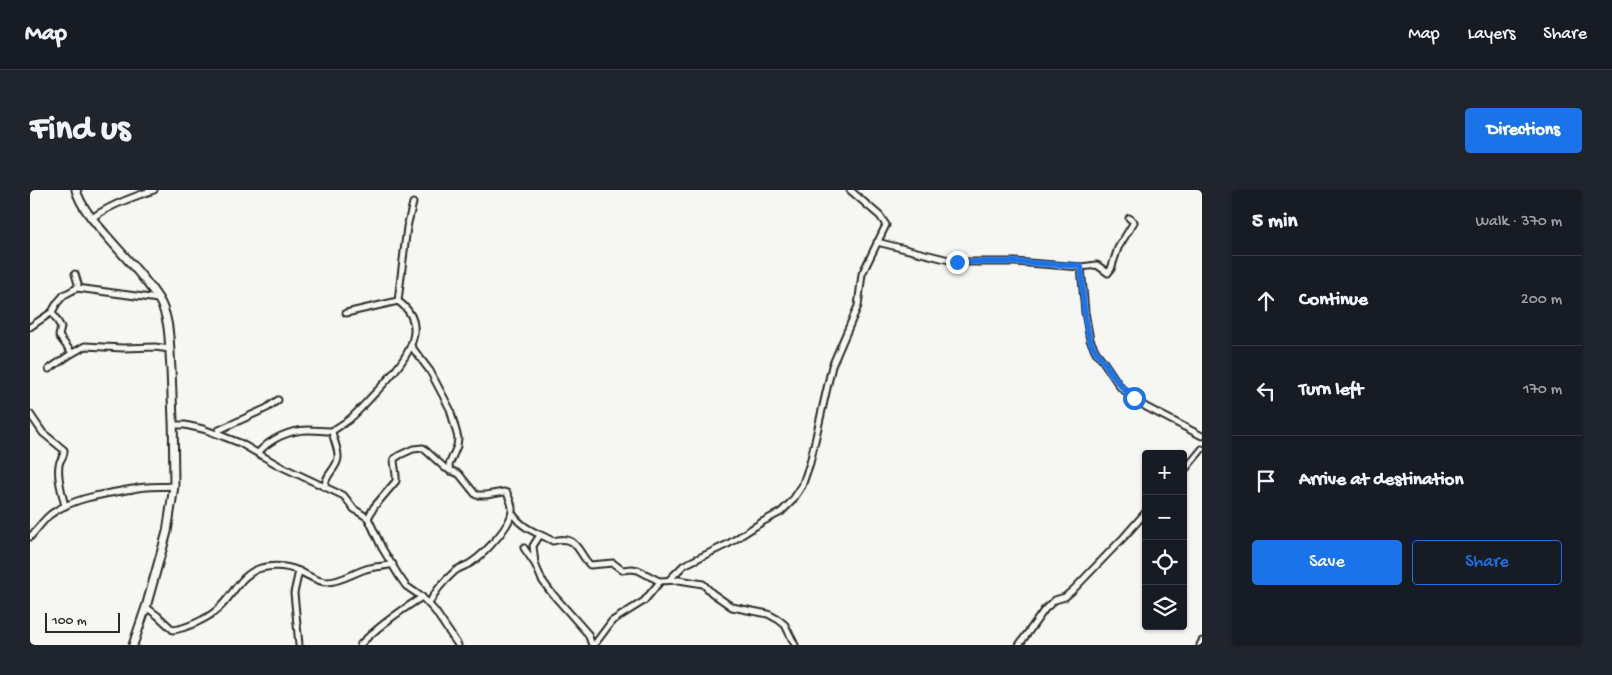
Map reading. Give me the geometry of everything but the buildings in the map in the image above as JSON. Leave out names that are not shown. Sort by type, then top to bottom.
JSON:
[{"type":"main road","points":[[76,190],[92,218],[145,280],[158,299],[165,314],[170,349],[174,486],[167,532],[133,645]]},
{"type":"street","points":[[92,218],[100,212],[154,190]]},
{"type":"street","points":[[669,580],[684,565],[728,544],[781,512],[802,486],[810,463],[832,366],[858,306],[862,274],[886,225],[880,216],[850,190]]},
{"type":"street","points":[[398,301],[407,227],[413,203]]},
{"type":"street","points":[[877,242],[957,262],[1096,265],[1108,273],[1118,248],[1134,222],[1129,218]]},
{"type":"street","points":[[1081,266],[1085,312],[1090,340],[1121,388],[1146,407],[1202,436]]},
{"type":"street","points":[[75,274],[78,284],[77,288]]},
{"type":"street","points":[[30,327],[52,312],[64,296],[77,288],[158,299]]},
{"type":"street","points":[[346,313],[398,301]]},
{"type":"street","points":[[258,454],[265,445],[282,436],[307,430],[332,431],[351,418],[389,379],[408,354],[414,336],[411,315],[398,301]]},
{"type":"street","points":[[52,312],[61,327],[59,336],[72,353]]},
{"type":"street","points":[[49,369],[85,346],[170,349]]},
{"type":"street","points":[[411,346],[430,371],[450,409],[458,438],[457,446],[449,465],[450,471]]},
{"type":"street","points":[[222,436],[218,433],[220,430],[267,408],[278,400]]},
{"type":"street","points":[[30,414],[43,433],[64,450],[59,465],[59,475],[65,506]]},
{"type":"street","points":[[173,425],[186,425],[222,436],[344,496],[354,509],[368,518],[382,548],[406,586],[429,604],[446,625],[458,645]]},
{"type":"street","points":[[325,486],[325,480],[338,458],[332,431]]},
{"type":"street","points":[[368,518],[374,506],[396,481],[394,459],[413,449],[422,448],[450,471],[458,474],[476,495],[507,493],[512,513],[489,548],[471,563],[456,570],[433,594],[429,604]]},
{"type":"street","points":[[1187,467],[1202,449]]},
{"type":"street","points":[[30,537],[49,515],[85,498],[139,486],[149,488],[174,486]]},
{"type":"street","points":[[512,513],[517,521],[528,530],[553,541],[562,538],[573,543],[590,565],[613,563],[622,570],[638,570],[659,581],[679,580],[703,584],[732,607],[776,618],[785,625],[795,645]]},
{"type":"street","points":[[1019,645],[1045,608],[1055,600],[1065,597],[1073,590],[1142,517]]},
{"type":"street","points":[[535,564],[533,546],[540,535]]},
{"type":"street","points":[[524,548],[535,564],[542,580],[588,634],[593,645],[612,621],[644,601],[659,581]]},
{"type":"street","points":[[146,607],[173,630],[207,616],[218,609],[243,579],[261,568],[288,567],[327,582],[336,581],[369,568],[384,567],[392,564]]},
{"type":"street","points":[[299,571],[294,593],[299,645]]},
{"type":"street","points":[[360,645],[387,621],[422,597]]},
{"type":"street","points":[[1200,645],[1202,641]]},
{"type":"route","points":[[957,262],[1015,262],[1081,266],[1085,312],[1090,340],[1121,388],[1134,398]]}]
